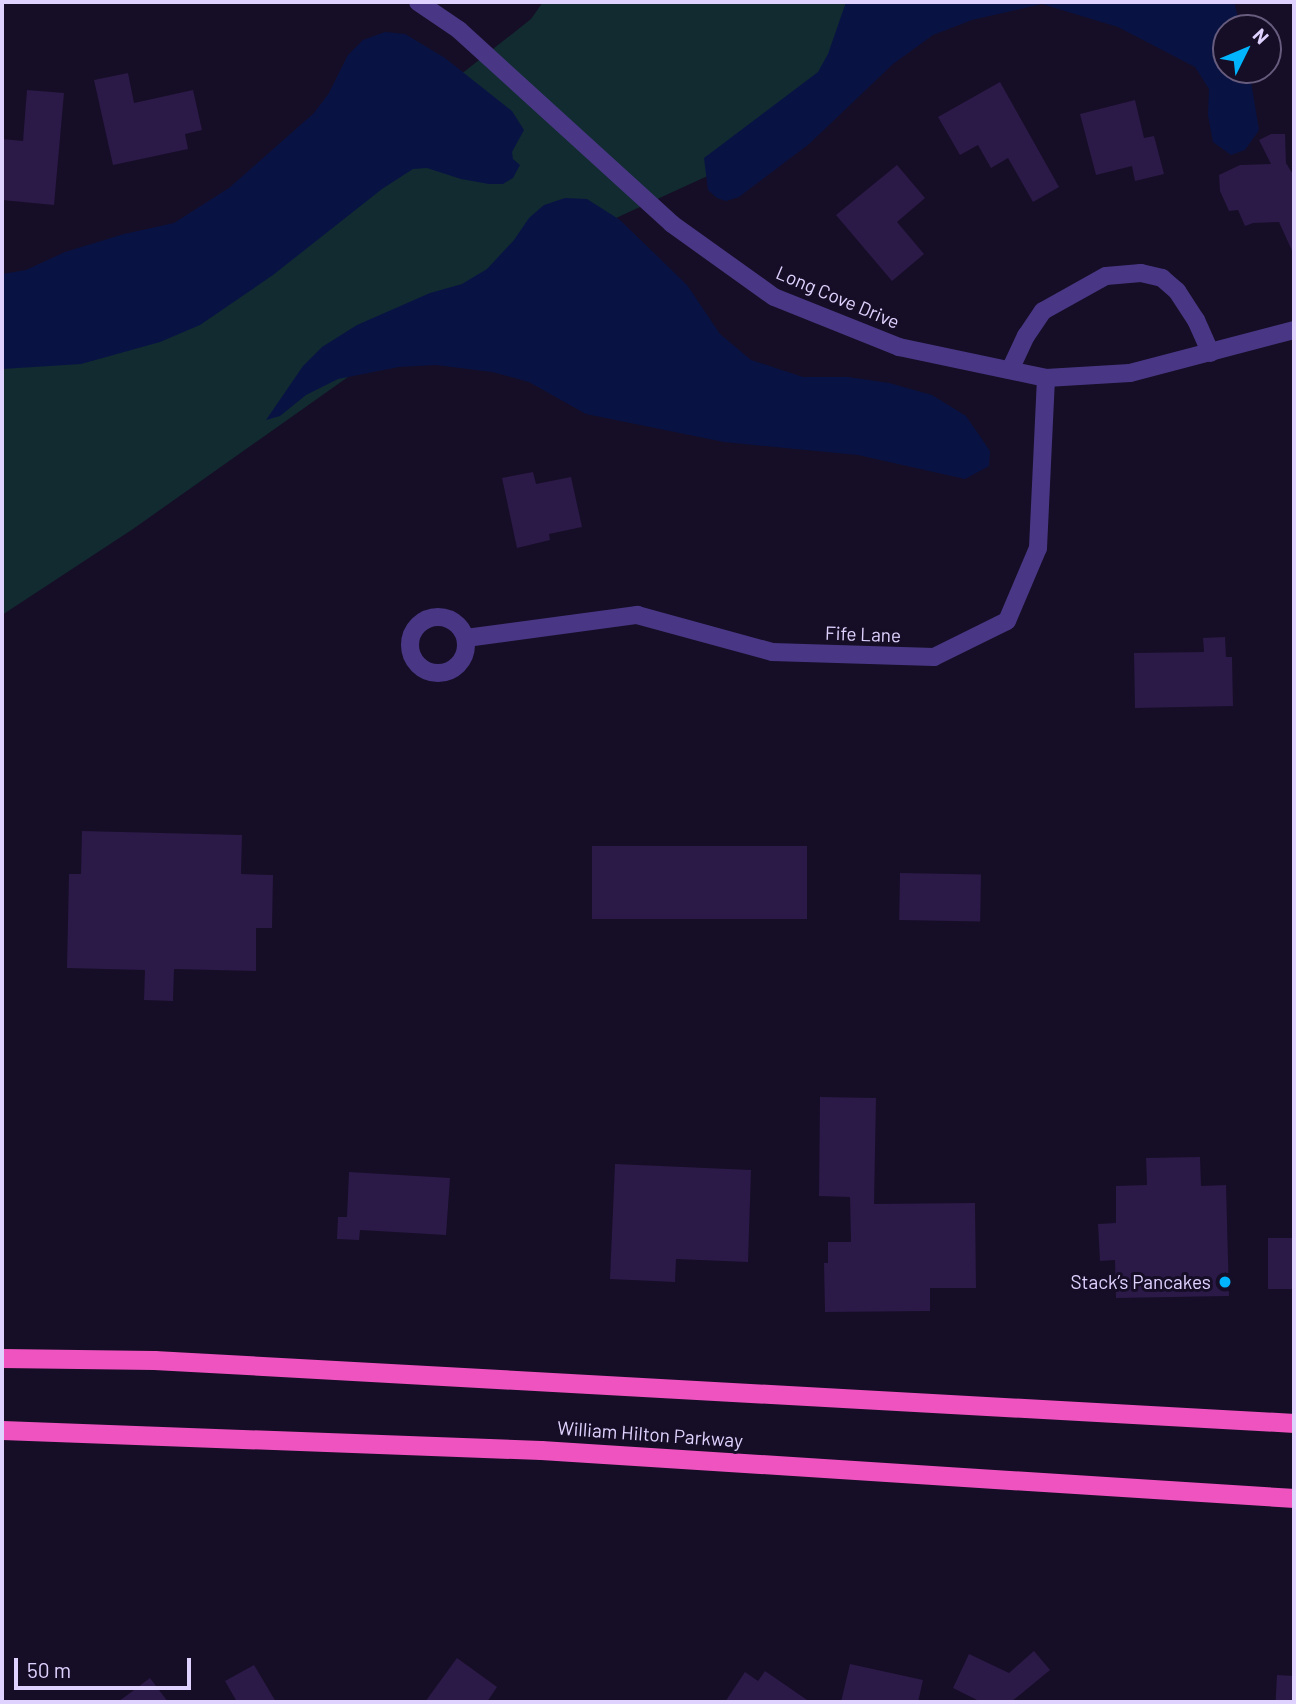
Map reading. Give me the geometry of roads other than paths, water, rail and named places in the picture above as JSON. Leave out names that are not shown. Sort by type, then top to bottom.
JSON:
[{"type":"highway","points":[[2,1357],[196,1362],[1294,1423]]},
{"type":"highway","name":"William Hilton Parkway","points":[[2,1430],[541,1450],[1294,1498]]},
{"type":"street","name":"Long Cove Drive","points":[[418,2],[459,30],[672,224],[774,297],[899,346],[1046,378],[1130,373],[1294,330]]},
{"type":"street","points":[[1010,370],[1026,336],[1044,311],[1106,276],[1130,274],[1162,278],[1177,291],[1196,320],[1211,353]]},
{"type":"street","name":"Fife Lane","points":[[466,638],[637,615],[772,652],[934,657],[1007,621],[1038,548],[1046,378]]},
{"type":"place","name":"Stack’s Pancakes","points":[[1225,1282]]}]
